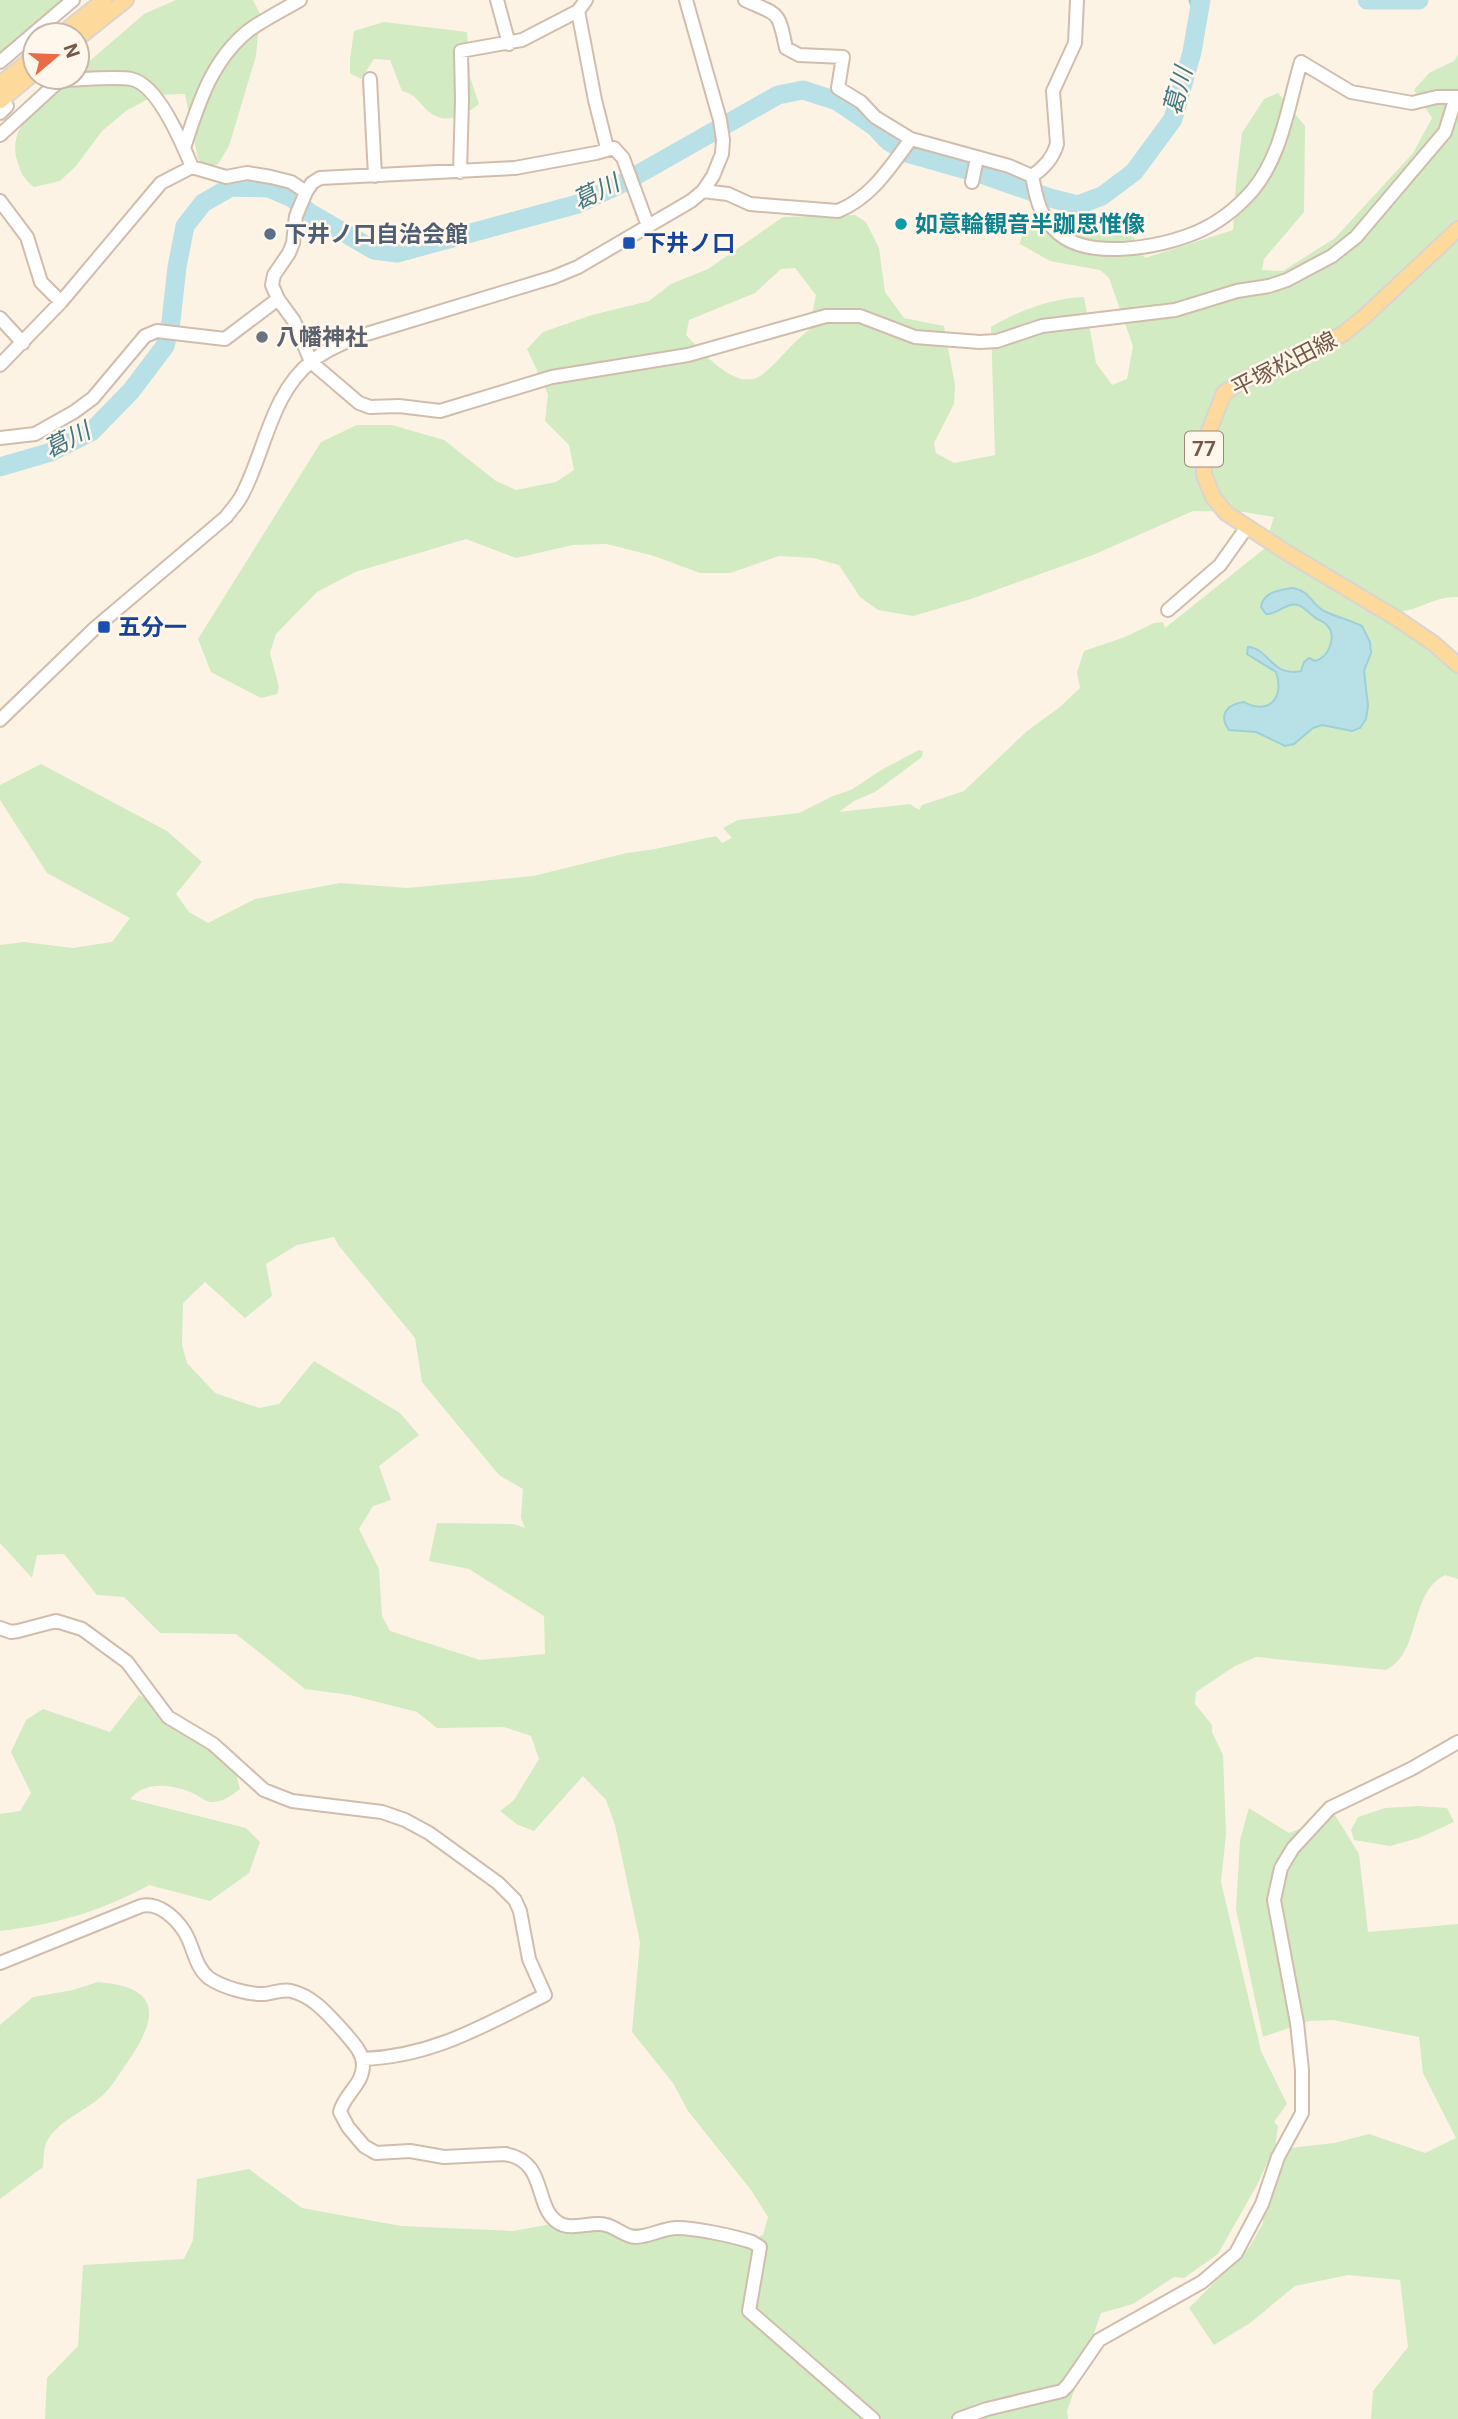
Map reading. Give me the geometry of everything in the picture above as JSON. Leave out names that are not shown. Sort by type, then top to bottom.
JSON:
[{"type":"main road","points":[[78,21],[104,0]]},
{"type":"main road","points":[[91,28],[126,0]]},
{"type":"main road","points":[[0,84],[21,67]]},
{"type":"main road","points":[[2,107],[21,87]]},
{"type":"main road","name":"平塚松田線","points":[[1458,229],[1343,334],[1242,380],[1224,393],[1203,446],[1204,475],[1213,497],[1226,513],[1415,630],[1458,665]]},
{"type":"street","points":[[1,62],[73,0]]},
{"type":"street","points":[[184,148],[203,91],[222,58],[248,31],[300,0]]},
{"type":"street","points":[[496,0],[509,44]]},
{"type":"street","points":[[0,720],[95,628],[226,517],[242,496],[285,393],[297,375],[311,362],[331,348],[360,336],[554,277],[578,267],[691,201],[703,191],[722,154],[723,140],[720,120],[686,0]]},
{"type":"street","points":[[648,226],[623,158],[614,148],[515,168],[320,178],[312,183],[306,192],[296,216],[293,243],[274,275],[272,285],[278,299],[294,321],[311,362],[359,403],[370,407],[399,406],[440,411],[552,377],[699,353],[825,316],[860,316],[915,337],[997,341],[1042,326],[1175,310],[1237,291],[1287,280],[1332,256],[1356,237],[1445,132],[1457,97],[1437,97],[1412,103],[1351,92],[1301,62],[1268,169],[1235,209],[1198,232],[1169,242],[1141,248],[1095,248],[1066,239],[1055,231],[1043,216],[1033,180],[1009,166],[910,141],[875,117],[861,102],[838,88],[843,57],[799,55],[786,48],[780,20],[766,8],[745,0]]},
{"type":"street","points":[[1033,180],[1055,151],[1053,91],[1075,43],[1077,0]]},
{"type":"street","points":[[460,172],[461,51],[509,44],[540,32],[582,5],[595,100],[607,148]]},
{"type":"street","points":[[0,135],[60,80],[133,79],[144,86],[172,122],[192,167]]},
{"type":"street","points":[[370,79],[375,176]]},
{"type":"street","points":[[703,191],[728,194],[750,204],[838,211],[880,183],[910,141]]},
{"type":"street","points":[[972,182],[977,158]]},
{"type":"street","points":[[0,365],[61,302],[161,183],[192,167],[226,177],[247,173],[271,177],[291,182],[306,192]]},
{"type":"street","points":[[0,201],[27,237],[41,282],[61,302]]},
{"type":"street","points":[[0,438],[35,434],[74,412],[93,398],[145,336],[157,331],[225,339],[278,299]]},
{"type":"street","points":[[0,318],[23,343]]},
{"type":"street","points":[[1168,610],[1220,565],[1247,527]]},
{"type":"street","points":[[0,1628],[11,1632],[56,1621],[82,1629],[127,1662],[168,1717],[213,1744],[264,1790],[292,1801],[382,1812],[405,1820],[429,1833],[510,1893],[520,1911],[528,1959],[545,1994],[455,2040],[391,2057],[362,2059]]},
{"type":"street","points":[[959,2419],[987,2409],[1062,2391],[1098,2340],[1202,2282],[1236,2253],[1262,2204],[1278,2157],[1302,2113],[1302,2070],[1297,2023],[1273,1899],[1281,1868],[1293,1848],[1330,1808],[1411,1769],[1458,1742]]},
{"type":"street","points":[[0,1963],[141,1906],[156,1906],[164,1910],[184,1931],[197,1963],[206,1976],[255,1994],[292,1991],[307,1997],[348,2037],[362,2059],[359,2082],[340,2112],[348,2127],[370,2151],[381,2154],[410,2151],[444,2157],[513,2155],[525,2162],[534,2172],[550,2215],[561,2224],[575,2227],[612,2225],[635,2237],[668,2229],[687,2229],[744,2239],[760,2247],[749,2311],[873,2419]]},
{"type":"green space","points":[[0,0],[69,0],[43,21],[21,21],[21,39],[0,56]]},
{"type":"green space","points":[[176,0],[253,0],[260,14],[256,56],[229,146],[218,164],[207,167],[198,159],[185,94],[155,95],[126,111],[102,131],[76,166],[60,181],[34,187],[23,175],[17,160],[15,147],[23,123],[54,91],[91,91],[91,60],[144,14]]},
{"type":"green space","points":[[384,22],[467,32],[470,77],[479,104],[454,118],[441,118],[428,111],[414,96],[402,91],[390,60],[374,59],[361,79],[350,73],[354,31]]},
{"type":"green space","points":[[1458,55],[1458,597],[1443,598],[1403,611],[1415,634],[1458,670],[1458,1579],[1445,1575],[1433,1584],[1425,1595],[1405,1650],[1397,1662],[1386,1670],[1256,1657],[1235,1666],[1196,1692],[1195,1704],[1212,1725],[1212,1732],[1223,1755],[1226,1834],[1221,1882],[1261,2051],[1287,2104],[1274,2122],[1278,2126],[1275,2147],[1218,2254],[1184,2278],[1174,2277],[1133,2304],[1101,2313],[1067,2411],[1068,2419],[45,2419],[47,2378],[78,2346],[83,2265],[184,2259],[193,2240],[197,2179],[249,2169],[302,2208],[401,2226],[514,2231],[555,2225],[568,2219],[610,2217],[622,2228],[686,2228],[752,2239],[763,2235],[768,2217],[751,2190],[688,2111],[673,2083],[632,2032],[640,1942],[615,1825],[606,1800],[583,1776],[534,1831],[518,1825],[500,1811],[514,1800],[539,1759],[531,1736],[504,1727],[437,1728],[417,1712],[350,1695],[305,1689],[236,1634],[160,1633],[124,1597],[97,1595],[64,1554],[37,1555],[32,1578],[0,1543],[0,945],[24,942],[73,948],[112,942],[130,918],[47,873],[0,800],[0,785],[41,764],[167,831],[202,862],[176,894],[189,912],[208,923],[255,899],[340,883],[407,888],[533,876],[627,853],[716,836],[722,843],[732,838],[723,828],[738,820],[799,813],[851,790],[919,750],[923,751],[922,757],[875,792],[854,801],[839,812],[910,804],[919,810],[922,805],[964,791],[1027,731],[1060,707],[1080,688],[1077,672],[1084,651],[1125,637],[1154,623],[1163,622],[1165,628],[1264,549],[1274,517],[1244,512],[1193,511],[1093,555],[971,599],[913,616],[878,610],[860,597],[839,565],[813,558],[779,556],[730,573],[700,573],[654,556],[607,544],[573,545],[516,558],[466,539],[355,572],[317,592],[276,634],[270,653],[279,687],[277,694],[261,698],[211,672],[198,639],[321,442],[357,425],[392,425],[444,440],[496,481],[516,490],[556,482],[574,470],[569,445],[545,421],[548,394],[527,349],[543,332],[592,315],[649,301],[671,284],[708,269],[783,217],[855,215],[866,222],[879,248],[885,292],[904,318],[944,326],[955,385],[954,404],[934,443],[936,453],[954,463],[995,455],[991,327],[1036,306],[1084,297],[1096,363],[1112,385],[1127,379],[1133,346],[1109,278],[1100,270],[1050,261],[1020,244],[1025,218],[1089,228],[1125,221],[1145,258],[1233,230],[1242,133],[1264,99],[1278,93],[1305,126],[1304,212],[1264,259],[1262,270],[1283,271],[1335,238],[1413,153],[1432,118],[1414,90],[1429,73],[1454,61]],"holes":[[[795,268],[816,295],[809,330],[762,375],[752,379],[731,375],[686,335],[689,320],[755,293],[781,269]],[[334,1237],[415,1338],[422,1382],[499,1475],[523,1489],[521,1518],[525,1528],[514,1524],[437,1523],[429,1561],[469,1569],[544,1616],[545,1654],[480,1660],[390,1631],[382,1616],[379,1569],[359,1529],[373,1506],[391,1500],[379,1466],[419,1435],[400,1413],[314,1361],[279,1404],[259,1408],[215,1393],[187,1363],[182,1345],[183,1303],[205,1282],[245,1318],[272,1296],[266,1264],[297,1245]]]},
{"type":"green space","points":[[139,1695],[224,1748],[235,1770],[240,1789],[223,1800],[214,1802],[183,1789],[166,1786],[143,1789],[130,1799],[246,1828],[260,1842],[249,1873],[210,1901],[149,1885],[113,1903],[77,1915],[40,1925],[0,1931],[0,1814],[20,1811],[31,1793],[11,1752],[26,1720],[43,1709],[110,1732]]},
{"type":"green space","points":[[1249,1808],[1289,1833],[1335,1815],[1359,1854],[1368,1932],[1458,1924],[1458,2419],[1371,2419],[1373,2391],[1408,2347],[1400,2280],[1348,2275],[1295,2286],[1250,2323],[1214,2345],[1189,2308],[1249,2248],[1263,2223],[1263,2194],[1270,2176],[1290,2148],[1334,2143],[1369,2134],[1425,2153],[1456,2138],[1423,2073],[1419,2037],[1333,2020],[1309,2021],[1263,2037],[1236,1909],[1240,1840]]},
{"type":"green space","points":[[1385,1808],[1447,1808],[1454,1822],[1419,1838],[1390,1846],[1354,1840],[1351,1830],[1358,1817]]},
{"type":"green space","points":[[98,1982],[134,1990],[144,1998],[149,2019],[145,2032],[108,2090],[53,2133],[45,2147],[43,2167],[0,2199],[0,2025],[33,1997],[73,1990]]},
{"type":"water","points":[[1292,588],[1307,594],[1324,611],[1362,626],[1370,642],[1371,653],[1364,671],[1368,706],[1366,719],[1360,728],[1352,731],[1322,725],[1313,728],[1294,744],[1285,746],[1256,732],[1229,730],[1224,715],[1238,703],[1261,707],[1273,702],[1276,696],[1276,672],[1247,654],[1248,647],[1261,652],[1277,667],[1291,672],[1301,671],[1304,662],[1309,658],[1315,661],[1328,651],[1330,629],[1302,607],[1289,605],[1266,614],[1261,607],[1268,595]]},
{"type":"waterway","points":[[1190,0],[1197,20]]},
{"type":"waterway","name":"葛川","points":[[0,467],[51,452],[91,432],[131,391],[165,346],[185,226],[203,203],[231,187],[269,188],[292,198],[310,213],[374,250],[397,253],[578,204],[621,184],[778,95],[803,90],[837,101],[907,153],[1078,205],[1102,196],[1134,172],[1173,119],[1192,52],[1201,0]]},
{"type":"waterway","name":"葛川","points":[[1367,0],[1419,0]]},
{"type":"place","name":"如意輪観音半跏思惟像","points":[[901,224]]},
{"type":"place","name":"下井ノ口自治会館","points":[[270,234]]},
{"type":"place","name":"下井ノ口","points":[[629,243]]},
{"type":"place","name":"八幡神社","points":[[262,337]]},
{"type":"place","name":"五分一","points":[[104,627]]}]
